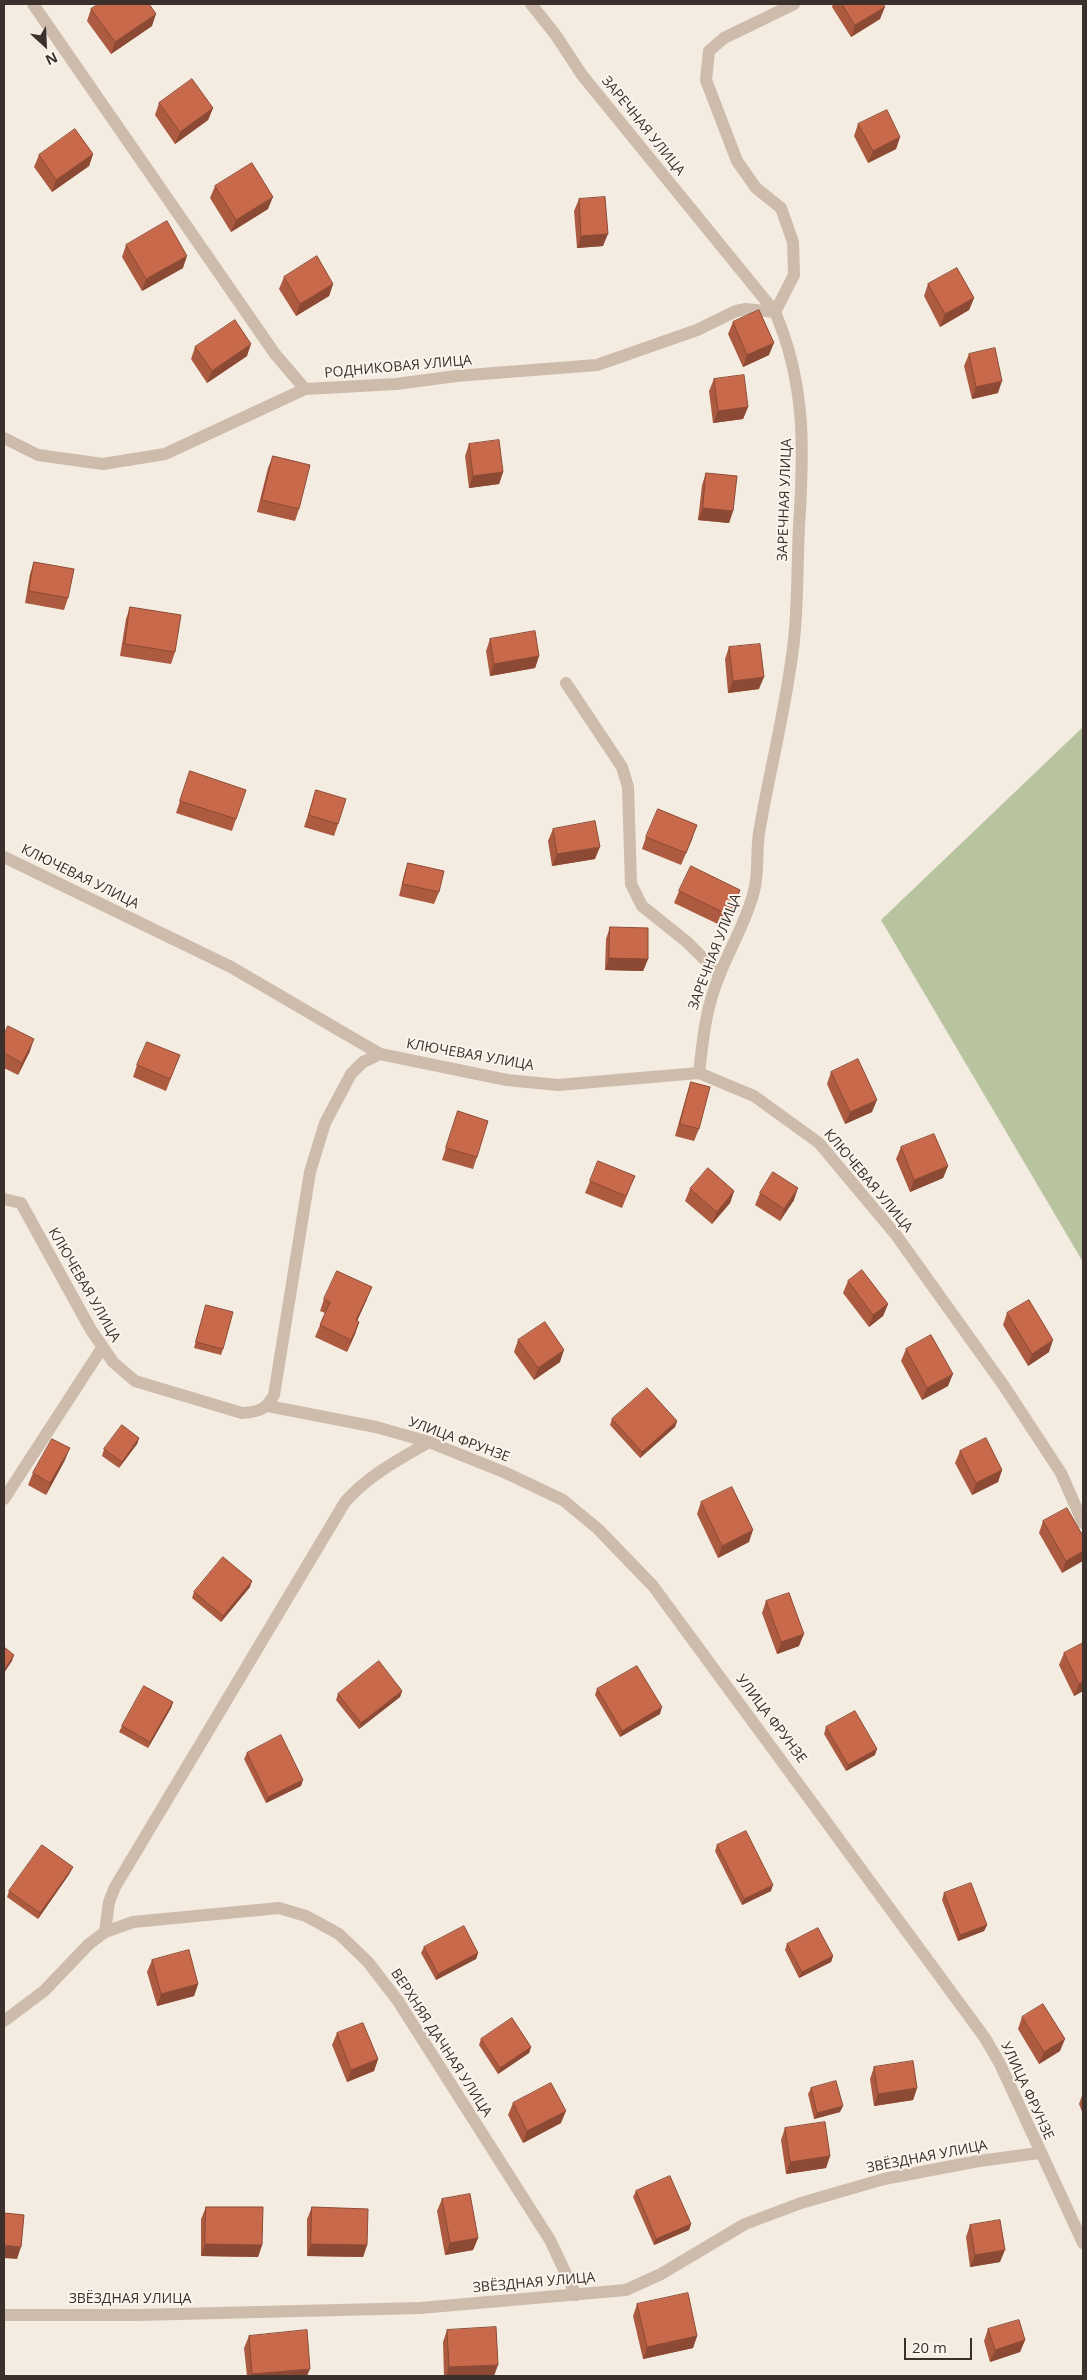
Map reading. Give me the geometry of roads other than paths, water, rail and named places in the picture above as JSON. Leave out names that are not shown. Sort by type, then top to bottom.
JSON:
[{"type":"street","points":[[4,438],[38,455],[103,464],[165,454],[305,390],[275,354],[33,4]]},
{"type":"street","name":"ЗАРЕЧНАЯ УЛИЦА","points":[[531,4],[555,34],[582,76],[775,312],[786,337],[796,374],[802,417],[802,471],[794,640],[780,729],[759,834],[755,889],[745,920],[719,974],[705,1016],[699,1073]]},
{"type":"street","points":[[775,312],[794,275],[793,242],[781,208],[756,188],[737,161],[706,80],[709,51],[724,38],[794,4]]},
{"type":"street","name":"РОДНИКОВАЯ УЛИЦА","points":[[305,390],[396,384],[456,376],[597,365],[697,330],[736,311],[746,309],[775,312]]},
{"type":"street","points":[[566,683],[622,767],[628,787],[631,884],[642,906],[687,942],[719,974]]},
{"type":"street","name":"КЛЮЧЕВАЯ УЛИЦА","points":[[4,857],[231,967],[380,1054],[507,1080],[558,1084],[699,1073],[754,1096],[819,1143],[896,1235],[1004,1386],[1061,1473],[1083,1523]]},
{"type":"street","points":[[268,1406],[274,1395],[310,1172],[325,1123],[351,1074],[364,1062],[380,1054]]},
{"type":"street","name":"КЛЮЧЕВАЯ УЛИЦА","points":[[4,1199],[21,1203],[90,1330],[113,1362],[135,1381],[242,1413],[258,1412],[268,1406]]},
{"type":"street","points":[[4,1499],[102,1348]]},
{"type":"street","name":"УЛИЦА ФРУНЗЕ","points":[[268,1406],[376,1428],[429,1442],[506,1473],[563,1500],[598,1529],[654,1586],[985,2038],[1000,2064],[1039,2153],[1083,2244]]},
{"type":"street","points":[[105,1932],[109,1902],[115,1887],[345,1502],[362,1483],[380,1470],[429,1442]]},
{"type":"street","name":"ВЕРХНЯЯ ДАЧНАЯ УЛИЦА","points":[[4,2021],[44,1991],[89,1944],[105,1932],[134,1922],[279,1908],[306,1916],[339,1934],[368,1962],[398,2001],[550,2240],[576,2295]]},
{"type":"street","name":"ЗВЁЗДНАЯ УЛИЦА","points":[[4,2314],[138,2315],[420,2308],[626,2290],[661,2274],[745,2224],[801,2203],[884,2179],[979,2160],[1039,2153]]}]
